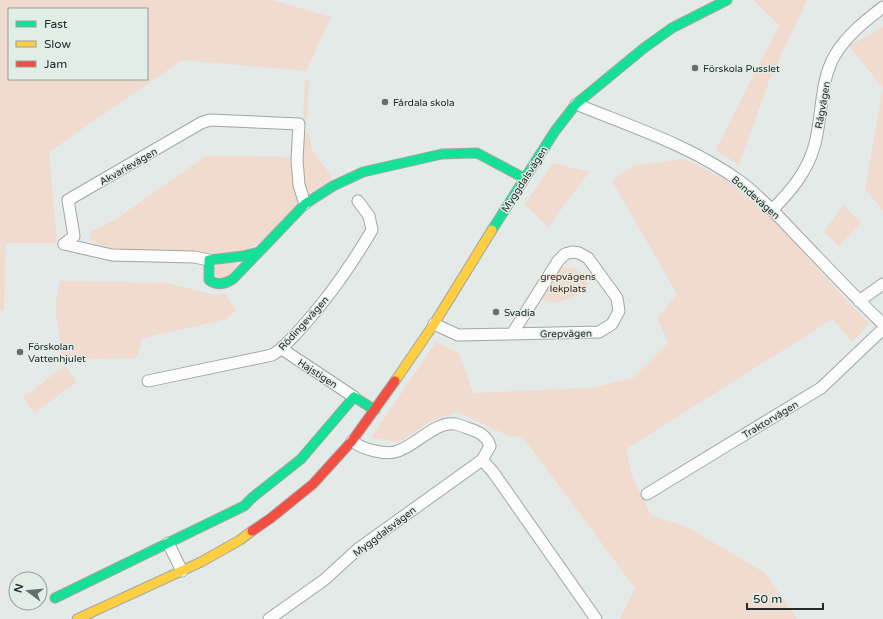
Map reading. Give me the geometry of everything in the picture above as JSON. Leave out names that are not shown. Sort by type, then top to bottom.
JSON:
[{"type":"street","name":"Myggdalsvägen","points":[[77,619],[201,562],[240,540],[271,518],[313,484],[352,441],[375,410],[434,324],[524,178],[555,131],[576,104],[644,48],[672,28],[727,0]]},
{"type":"street","name":"Rågvägen","points":[[772,210],[789,193],[800,177],[814,148],[825,79],[836,54],[848,37],[883,7]]},
{"type":"street","name":"Bondevägen","points":[[576,104],[677,145],[715,164],[742,183],[772,210],[883,324]]},
{"type":"street","name":"Akvarievägen","points":[[259,252],[243,256],[209,260],[194,257],[112,255],[64,244],[74,236],[68,200],[201,123],[210,120],[299,124],[297,160],[299,185],[306,204]]},
{"type":"street","points":[[209,260],[209,280],[218,285],[226,284],[233,279],[306,204],[333,186],[363,172],[442,154],[477,153],[524,178]]},
{"type":"street","name":"Rödingevägen","points":[[148,380],[272,355],[282,350],[321,306],[359,252],[372,230],[369,216],[358,201]]},
{"type":"street","name":"Grepvägen","points":[[434,324],[458,335],[512,334],[599,332],[612,324],[619,311],[617,298],[588,258],[579,253],[572,252],[565,254],[558,261],[512,334]]},
{"type":"street","points":[[859,301],[883,284]]},
{"type":"street","name":"Traktorvägen","points":[[647,494],[821,388],[883,330]]},
{"type":"street","name":"Hajstigen","points":[[282,350],[354,397]]},
{"type":"street","points":[[55,598],[244,506],[252,497],[301,459],[354,397],[375,410]]},
{"type":"street","points":[[352,441],[357,445],[372,451],[397,452],[432,430],[455,424],[473,430],[485,437],[490,446],[482,460],[493,472],[596,619]]},
{"type":"street","name":"Myggdalsvägen","points":[[268,619],[324,580],[358,549],[482,460]]},
{"type":"street","points":[[168,543],[182,571]]},
{"type":"green space","points":[[0,0],[272,0],[331,17],[306,71],[182,60],[49,152],[57,243],[6,243],[4,310],[0,311]]},
{"type":"green space","points":[[753,0],[807,0],[769,81],[739,165],[716,150],[779,25]]},
{"type":"green space","points":[[883,27],[883,88],[849,46]]},
{"type":"green space","points":[[305,80],[309,80],[307,119],[303,119]]},
{"type":"green space","points":[[883,88],[883,210],[865,189]]},
{"type":"green space","points":[[303,133],[309,134],[312,150],[333,178],[308,194],[300,174]]},
{"type":"green space","points":[[206,156],[292,157],[297,192],[302,202],[264,239],[249,249],[232,253],[111,251],[90,240],[90,234],[92,231],[115,220]]},
{"type":"green space","points":[[684,159],[725,179],[769,216],[869,324],[852,342],[833,319],[626,449],[632,476],[651,515],[687,527],[765,573],[797,619],[620,619],[635,588],[522,436],[511,437],[458,412],[432,420],[400,442],[371,438],[436,342],[459,353],[473,393],[590,388],[633,378],[668,343],[657,318],[677,294],[612,181],[632,166]]},
{"type":"green space","points":[[553,163],[589,172],[548,227],[525,204]]},
{"type":"green space","points":[[843,205],[861,223],[839,246],[824,232]]},
{"type":"green space","points":[[231,262],[237,264],[225,279],[217,276],[214,272],[215,266]]},
{"type":"green space","name":"grepvägens lekplats","points":[[560,267],[575,268],[586,279],[588,287],[569,299],[554,303],[541,299]]},
{"type":"green space","points":[[60,281],[167,283],[215,295],[225,294],[236,310],[227,319],[143,338],[136,358],[62,360],[56,313],[56,302]]},
{"type":"green space","points":[[65,366],[77,382],[34,413],[23,397]]},
{"type":"traffic: fast","points":[[492,230],[555,131],[576,104],[644,48],[672,28],[727,0]]},
{"type":"traffic: fast","points":[[259,252],[243,256],[209,260],[209,280],[221,284],[233,279],[305,204],[333,186],[363,172],[442,154],[477,153],[524,178]]},
{"type":"traffic: fast","points":[[55,598],[244,506],[253,497],[301,459],[354,397],[375,410]]},
{"type":"traffic: slow","points":[[395,381],[434,324],[492,230]]},
{"type":"traffic: slow","points":[[77,619],[201,562],[240,540],[252,531]]},
{"type":"traffic: jam","points":[[252,531],[271,518],[313,484],[352,441],[395,381]]},
{"type":"place","name":"Förskola Pusslet","points":[[695,68]]},
{"type":"place","name":"Fårdala skola","points":[[385,102]]},
{"type":"place","name":"Svadia","points":[[496,312]]},
{"type":"place","name":"Förskolan Vattenhjulet","points":[[20,352]]}]
